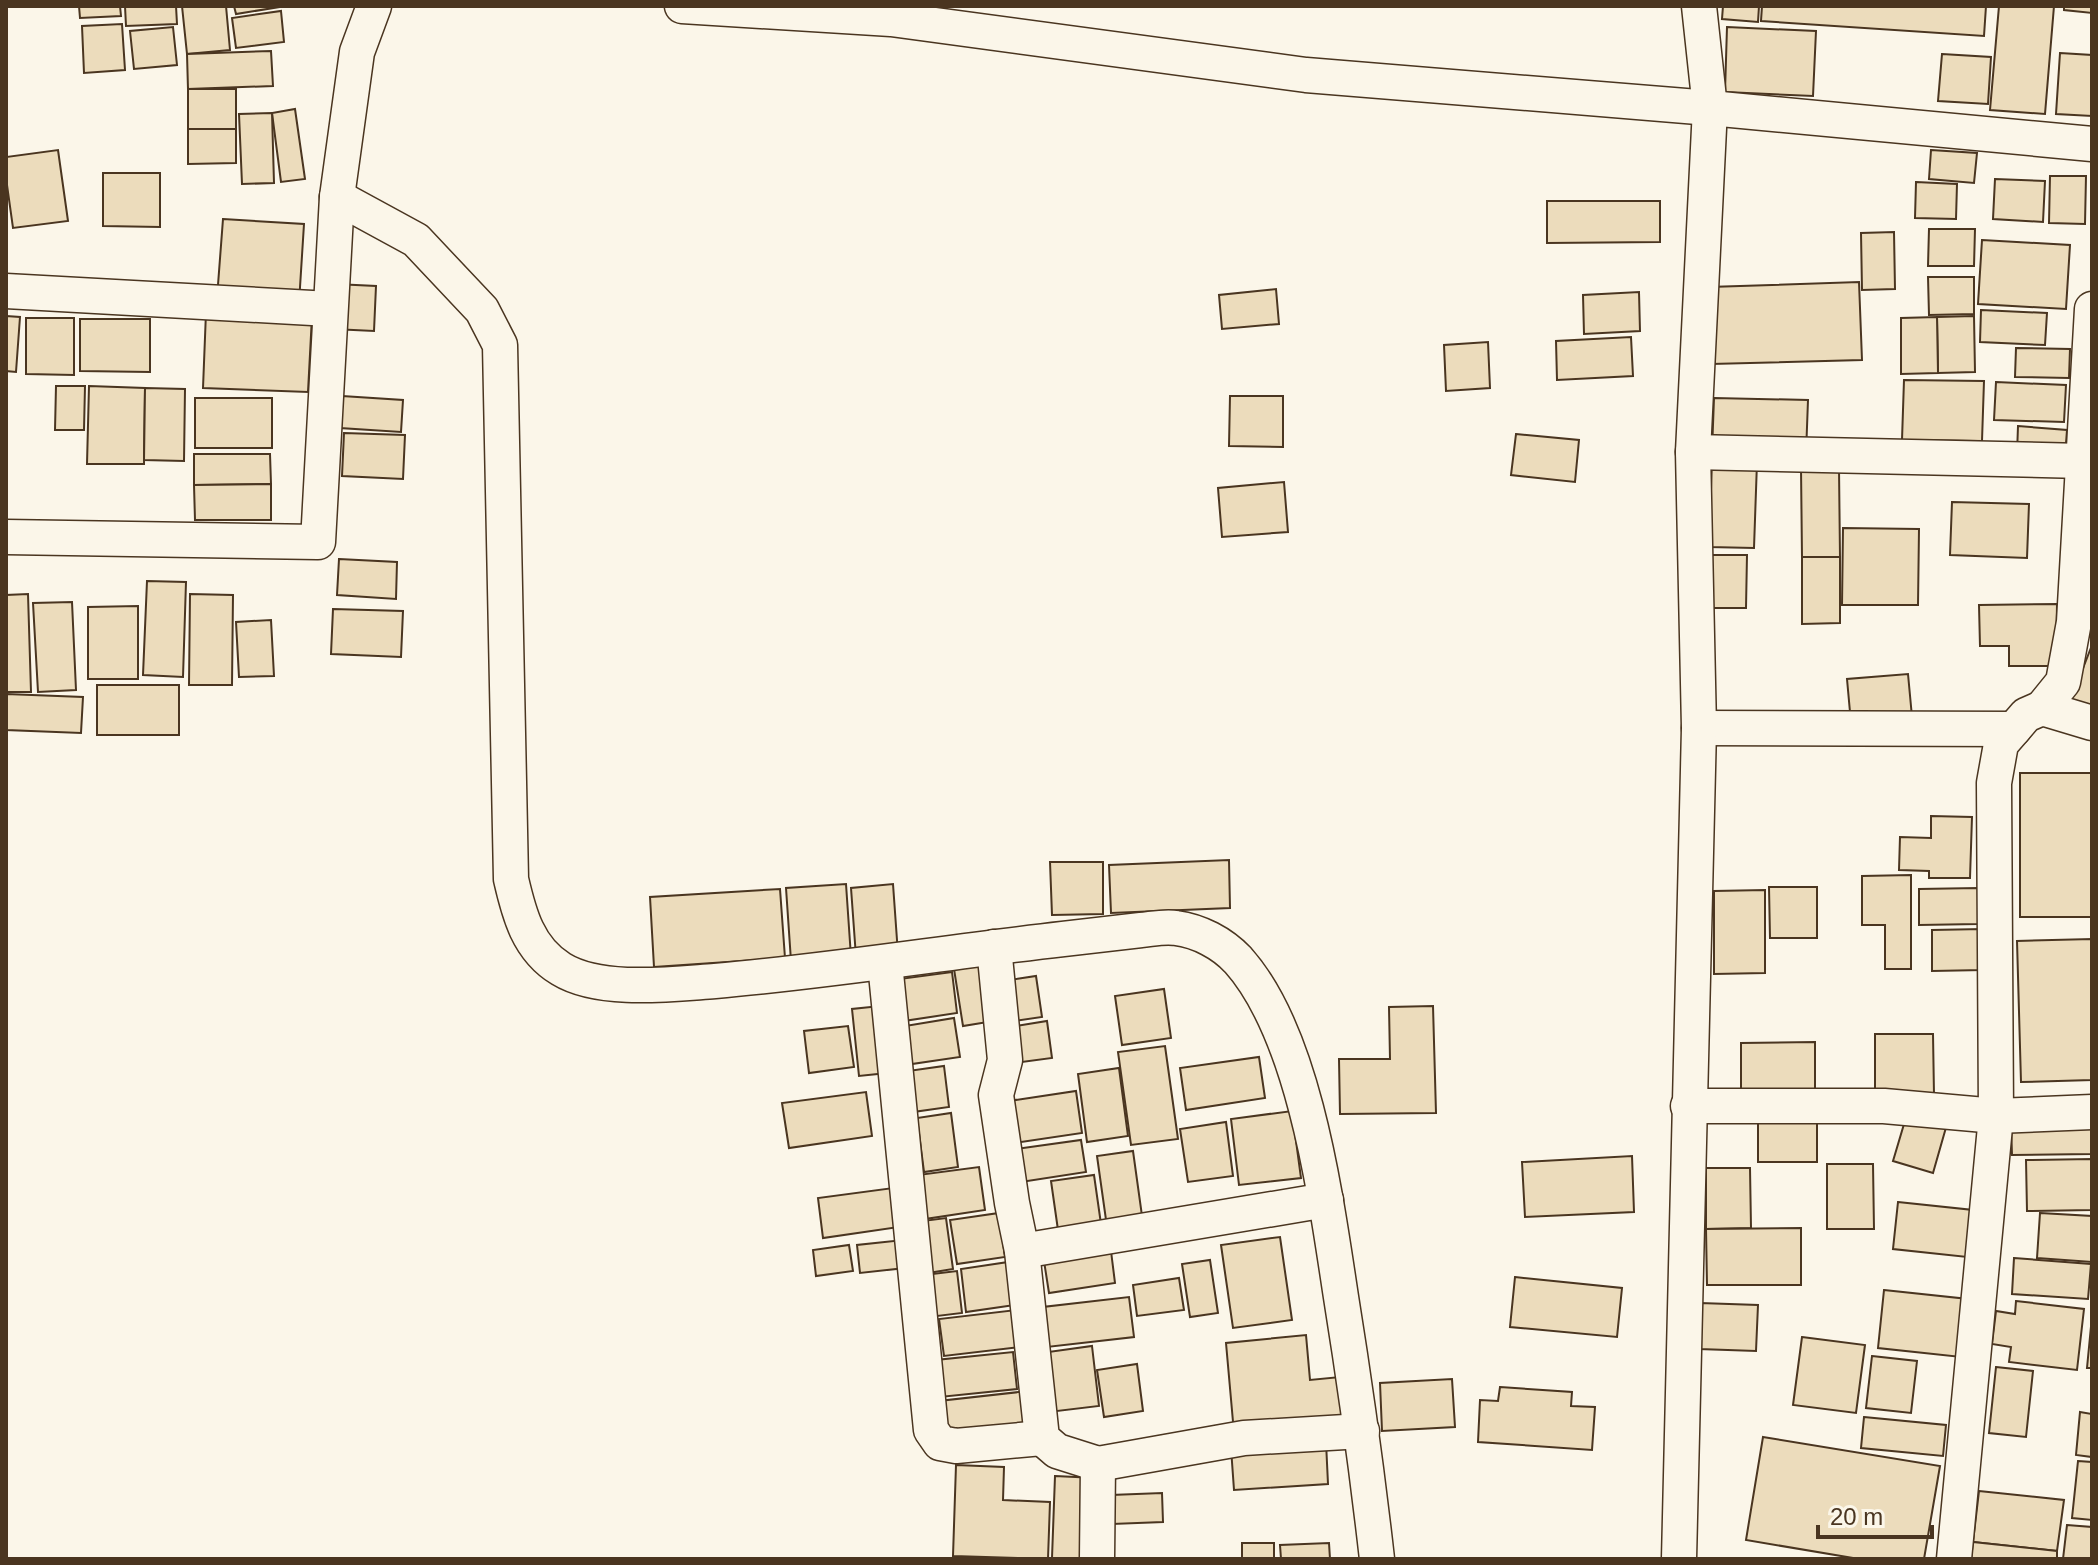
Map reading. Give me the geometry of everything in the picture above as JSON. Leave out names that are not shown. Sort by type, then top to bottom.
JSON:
[{"type":"street","points":[[6,537],[318,542],[337,197],[357,52],[374,6]]},
{"type":"street","points":[[682,6],[891,19],[1306,75],[1710,108],[2092,144]]},
{"type":"street","points":[[1679,1559],[1699,728],[1693,452],[1710,108],[1699,6]]},
{"type":"street","points":[[337,197],[416,240],[482,310],[500,345],[511,879],[519,917],[537,949],[562,970],[594,981],[661,985],[885,963],[1172,927],[1206,936],[1218,944],[1235,957],[1257,983],[1272,1012],[1299,1086],[1326,1200],[1362,1431],[1377,1559]]},
{"type":"street","points":[[6,291],[330,309]]},
{"type":"street","points":[[1954,1559],[1996,1116],[1994,783],[2001,744],[2026,715],[2042,708],[2063,682],[2074,622],[2083,461],[2089,420],[2092,309]]},
{"type":"street","points":[[1693,452],[2083,461]]},
{"type":"street","points":[[2042,708],[2092,723]]},
{"type":"street","points":[[1699,728],[2014,729]]},
{"type":"street","points":[[994,947],[1005,1060],[996,1095],[1022,1251],[1042,1438],[1057,1451],[1098,1464],[1244,1438],[1362,1431]]},
{"type":"street","points":[[885,963],[931,1430],[940,1443],[956,1446],[1042,1438]]},
{"type":"street","points":[[1688,1106],[1884,1106],[1996,1116],[2092,1112]]},
{"type":"street","points":[[1022,1251],[1326,1200]]},
{"type":"street","points":[[1097,1559],[1098,1464]]},
{"type":"building","points":[[79,6],[120,6],[121,16],[80,18]]},
{"type":"building","points":[[125,6],[176,6],[177,24],[126,26]]},
{"type":"building","points":[[182,6],[226,6],[230,50],[187,54]]},
{"type":"building","points":[[234,6],[286,6],[236,14]]},
{"type":"building","points":[[1723,6],[1759,6],[1758,22],[1722,19]]},
{"type":"building","points":[[1762,6],[1986,6],[1984,36],[1761,21]]},
{"type":"building","points":[[1999,6],[2054,6],[2045,114],[1990,110]]},
{"type":"building","points":[[2064,6],[2092,6],[2092,13],[2064,10]]},
{"type":"building","points":[[281,11],[284,42],[236,48],[232,18]]},
{"type":"building","points":[[122,24],[125,70],[84,73],[82,26]]},
{"type":"building","points":[[173,27],[177,65],[134,69],[130,31]]},
{"type":"building","points":[[1727,27],[1816,31],[1813,96],[1725,92]]},
{"type":"building","points":[[271,51],[273,86],[188,89],[187,54]]},
{"type":"building","points":[[2060,53],[2092,55],[2092,116],[2056,114]]},
{"type":"building","points":[[1942,54],[1991,57],[1988,104],[1938,101]]},
{"type":"building","points":[[188,89],[236,89],[236,129],[188,129]]},
{"type":"building","points":[[295,109],[305,179],[281,182],[272,113]]},
{"type":"building","points":[[272,113],[274,183],[242,184],[239,114]]},
{"type":"building","points":[[188,129],[236,129],[236,163],[188,164]]},
{"type":"building","points":[[58,150],[68,221],[13,228],[6,157]]},
{"type":"building","points":[[1931,150],[1977,153],[1974,183],[1929,179]]},
{"type":"building","points":[[103,173],[160,173],[160,227],[103,226]]},
{"type":"building","points":[[2050,176],[2086,176],[2085,224],[2049,223]]},
{"type":"building","points":[[1995,179],[2045,181],[2043,222],[1993,219]]},
{"type":"building","points":[[1916,182],[1957,184],[1956,219],[1915,218]]},
{"type":"building","points":[[1547,201],[1660,201],[1660,242],[1547,243]]},
{"type":"building","points":[[223,219],[304,224],[299,303],[217,298]]},
{"type":"building","points":[[1929,229],[1975,229],[1974,266],[1928,266]]},
{"type":"building","points":[[1894,232],[1895,289],[1862,290],[1861,233]]},
{"type":"building","points":[[1982,240],[2070,245],[2066,309],[1978,304]]},
{"type":"building","points":[[1928,277],[1974,277],[1974,314],[1929,315]]},
{"type":"building","points":[[1859,282],[1862,360],[1711,364],[1709,287]]},
{"type":"building","points":[[335,284],[376,286],[374,331],[333,329]]},
{"type":"building","points":[[1276,289],[1279,324],[1222,329],[1219,295]]},
{"type":"building","points":[[1639,292],[1640,331],[1584,334],[1583,295]]},
{"type":"building","points":[[1981,310],[2047,313],[2045,345],[1980,342]]},
{"type":"building","points":[[206,312],[312,316],[308,392],[203,388]]},
{"type":"building","points":[[6,316],[20,317],[16,372],[6,371]]},
{"type":"building","points":[[1974,316],[1975,372],[1938,373],[1937,317]]},
{"type":"building","points":[[1937,317],[1938,373],[1901,374],[1901,318]]},
{"type":"building","points":[[26,318],[74,318],[74,375],[26,374]]},
{"type":"building","points":[[80,319],[150,319],[150,372],[80,371]]},
{"type":"building","points":[[1631,337],[1633,376],[1557,380],[1556,341]]},
{"type":"building","points":[[1488,342],[1490,388],[1446,391],[1444,345]]},
{"type":"building","points":[[2016,348],[2070,349],[2069,378],[2015,377]]},
{"type":"building","points":[[1904,380],[1984,381],[1982,441],[1902,440]]},
{"type":"building","points":[[1996,382],[2066,385],[2064,422],[1994,420]]},
{"type":"building","points":[[56,386],[85,386],[84,430],[55,430]]},
{"type":"building","points":[[89,386],[145,388],[144,464],[87,464]]},
{"type":"building","points":[[145,388],[185,389],[184,461],[144,460]]},
{"type":"building","points":[[342,396],[403,400],[401,432],[340,428]]},
{"type":"building","points":[[1230,396],[1283,396],[1283,447],[1229,446]]},
{"type":"building","points":[[195,398],[272,398],[272,448],[195,448]]},
{"type":"building","points":[[1714,398],[1808,400],[1806,454],[1712,451]]},
{"type":"building","points":[[2018,426],[2067,430],[2065,457],[2017,454]]},
{"type":"building","points":[[344,433],[405,435],[403,479],[342,476]]},
{"type":"building","points":[[1516,434],[1579,440],[1575,482],[1511,475]]},
{"type":"building","points":[[194,454],[270,454],[271,484],[194,485]]},
{"type":"building","points":[[1712,461],[1757,462],[1754,548],[1709,547]]},
{"type":"building","points":[[1801,468],[1839,468],[1840,557],[1802,557]]},
{"type":"building","points":[[1284,482],[1288,532],[1222,537],[1218,488]]},
{"type":"building","points":[[271,484],[271,520],[195,520],[194,485]]},
{"type":"building","points":[[1952,502],[2029,504],[2027,558],[1950,555]]},
{"type":"building","points":[[1843,528],[1919,529],[1918,605],[1842,605]]},
{"type":"building","points":[[1710,555],[1747,555],[1746,608],[1710,608]]},
{"type":"building","points":[[1802,557],[1840,557],[1840,623],[1802,624]]},
{"type":"building","points":[[339,559],[397,562],[396,599],[337,595]]},
{"type":"building","points":[[147,581],[186,582],[183,677],[143,675]]},
{"type":"building","points":[[28,594],[31,692],[6,692],[6,595]]},
{"type":"building","points":[[190,594],[233,595],[232,685],[189,685]]},
{"type":"building","points":[[72,602],[76,690],[38,692],[33,603]]},
{"type":"building","points":[[2057,604],[2056,666],[2009,666],[2009,646],[1980,646],[1979,605]]},
{"type":"building","points":[[138,606],[138,679],[88,679],[88,607]]},
{"type":"building","points":[[333,609],[403,611],[401,657],[331,654]]},
{"type":"building","points":[[271,620],[274,676],[239,677],[236,622]]},
{"type":"building","points":[[2092,645],[2092,711],[2070,702]]},
{"type":"building","points":[[1908,674],[1912,717],[1851,723],[1847,679]]},
{"type":"building","points":[[97,685],[179,685],[179,735],[97,735]]},
{"type":"building","points":[[6,694],[83,697],[81,733],[6,730]]},
{"type":"building","points":[[2020,773],[2092,773],[2092,917],[2020,917]]},
{"type":"building","points":[[1931,816],[1972,817],[1970,878],[1929,878],[1929,871],[1899,870],[1900,837],[1931,838]]},
{"type":"building","points":[[1229,860],[1230,908],[1111,913],[1109,865]]},
{"type":"building","points":[[1050,862],[1103,862],[1103,914],[1052,915]]},
{"type":"building","points":[[1911,875],[1911,969],[1885,969],[1885,925],[1862,925],[1862,876]]},
{"type":"building","points":[[846,884],[851,957],[791,961],[786,888]]},
{"type":"building","points":[[893,884],[898,954],[856,957],[851,888]]},
{"type":"building","points":[[1769,887],[1817,887],[1817,938],[1770,938]]},
{"type":"building","points":[[1978,888],[1978,924],[1919,925],[1919,889]]},
{"type":"building","points":[[780,889],[785,958],[654,967],[650,897]]},
{"type":"building","points":[[1765,890],[1765,973],[1714,974],[1714,891]]},
{"type":"building","points":[[1983,929],[1983,970],[1932,971],[1932,930]]},
{"type":"building","points":[[2092,939],[2092,1080],[2021,1082],[2017,941]]},
{"type":"building","points":[[986,964],[994,1021],[963,1026],[954,969]]},
{"type":"building","points":[[952,972],[957,1013],[897,1022],[892,980]]},
{"type":"building","points":[[1036,976],[1042,1017],[1014,1021],[1009,980]]},
{"type":"building","points":[[1164,989],[1171,1038],[1122,1045],[1115,996]]},
{"type":"building","points":[[880,1006],[887,1073],[859,1076],[852,1009]]},
{"type":"building","points":[[1433,1006],[1436,1113],[1340,1114],[1339,1059],[1390,1059],[1389,1007]]},
{"type":"building","points":[[954,1018],[960,1057],[905,1065],[899,1027]]},
{"type":"building","points":[[1047,1021],[1052,1058],[1014,1063],[1009,1027]]},
{"type":"building","points":[[848,1026],[854,1067],[809,1073],[804,1031]]},
{"type":"building","points":[[1875,1034],[1933,1034],[1934,1095],[1875,1096]]},
{"type":"building","points":[[1815,1042],[1815,1089],[1741,1090],[1741,1043]]},
{"type":"building","points":[[1165,1046],[1178,1139],[1131,1145],[1118,1052]]},
{"type":"building","points":[[1259,1057],[1265,1098],[1186,1110],[1180,1068]]},
{"type":"building","points":[[944,1066],[949,1107],[913,1112],[908,1071]]},
{"type":"building","points":[[1119,1068],[1128,1136],[1087,1142],[1078,1074]]},
{"type":"building","points":[[1076,1091],[1082,1133],[1008,1144],[1002,1102]]},
{"type":"building","points":[[866,1092],[872,1136],[789,1148],[782,1103]]},
{"type":"building","points":[[1817,1108],[1817,1162],[1758,1162],[1758,1109]]},
{"type":"building","points":[[1292,1111],[1301,1178],[1239,1185],[1231,1119]]},
{"type":"building","points":[[951,1113],[958,1167],[924,1172],[917,1118]]},
{"type":"building","points":[[1907,1114],[1947,1124],[1933,1173],[1893,1161]]},
{"type":"building","points":[[1226,1122],[1233,1176],[1188,1182],[1180,1129]]},
{"type":"building","points":[[2011,1124],[2092,1124],[2092,1154],[2012,1155]]},
{"type":"building","points":[[1081,1140],[1086,1172],[1014,1183],[1009,1150]]},
{"type":"building","points":[[1133,1151],[1143,1223],[1107,1227],[1097,1156]]},
{"type":"building","points":[[1632,1156],[1634,1212],[1525,1217],[1522,1162]]},
{"type":"building","points":[[2092,1159],[2092,1210],[2027,1211],[2026,1160]]},
{"type":"building","points":[[1827,1164],[1873,1164],[1874,1229],[1827,1229]]},
{"type":"building","points":[[979,1167],[985,1210],[925,1219],[918,1175]]},
{"type":"building","points":[[1706,1168],[1750,1168],[1751,1228],[1706,1229]]},
{"type":"building","points":[[1094,1175],[1102,1231],[1059,1237],[1051,1181]]},
{"type":"building","points":[[893,1188],[899,1227],[823,1238],[818,1198]]},
{"type":"building","points":[[1898,1202],[1973,1210],[1967,1257],[1893,1249]]},
{"type":"building","points":[[999,1213],[1005,1257],[957,1264],[950,1220]]},
{"type":"building","points":[[2040,1213],[2092,1216],[2092,1262],[2037,1258]]},
{"type":"building","points":[[946,1218],[953,1269],[922,1274],[915,1222]]},
{"type":"building","points":[[1801,1228],[1801,1285],[1707,1285],[1706,1229]]},
{"type":"building","points":[[1280,1237],[1292,1320],[1233,1328],[1221,1245]]},
{"type":"building","points":[[903,1240],[905,1268],[860,1273],[857,1245]]},
{"type":"building","points":[[849,1245],[853,1271],[816,1276],[813,1250]]},
{"type":"building","points":[[1111,1251],[1115,1283],[1049,1293],[1044,1261]]},
{"type":"building","points":[[2014,1258],[2091,1264],[2088,1299],[2012,1294]]},
{"type":"building","points":[[1210,1260],[1218,1313],[1190,1317],[1182,1264]]},
{"type":"building","points":[[1015,1261],[1021,1304],[966,1312],[961,1269]]},
{"type":"building","points":[[957,1271],[962,1313],[929,1317],[924,1275]]},
{"type":"building","points":[[1515,1277],[1622,1288],[1617,1337],[1510,1327]]},
{"type":"building","points":[[1179,1278],[1184,1310],[1137,1316],[1133,1285]]},
{"type":"building","points":[[1884,1290],[1968,1299],[1961,1357],[1878,1348]]},
{"type":"building","points":[[1129,1297],[1134,1337],[1047,1347],[1043,1307]]},
{"type":"building","points":[[2016,1301],[2084,1309],[2077,1370],[2009,1362],[2011,1347],[1992,1344],[1996,1311],[2015,1314]]},
{"type":"building","points":[[1700,1303],[1758,1305],[1756,1351],[1699,1349]]},
{"type":"building","points":[[1016,1310],[1021,1347],[944,1356],[939,1319]]},
{"type":"building","points":[[2092,1316],[2092,1368],[2087,1368]]},
{"type":"building","points":[[1306,1335],[1310,1380],[1340,1377],[1345,1422],[1234,1433],[1226,1343]]},
{"type":"building","points":[[1802,1337],[1865,1345],[1856,1413],[1793,1405]]},
{"type":"building","points":[[1092,1346],[1099,1406],[1049,1412],[1041,1353]]},
{"type":"building","points":[[1013,1352],[1017,1389],[940,1397],[936,1360]]},
{"type":"building","points":[[1872,1356],[1917,1361],[1911,1413],[1866,1408]]},
{"type":"building","points":[[1137,1364],[1143,1411],[1104,1417],[1097,1370]]},
{"type":"building","points":[[1996,1367],[2033,1371],[2026,1437],[1989,1433]]},
{"type":"building","points":[[1452,1379],[1455,1427],[1382,1431],[1380,1383]]},
{"type":"building","points":[[1500,1387],[1572,1392],[1571,1406],[1595,1407],[1592,1450],[1478,1442],[1480,1400],[1498,1401]]},
{"type":"building","points":[[1028,1391],[1031,1430],[944,1439],[939,1401]]},
{"type":"building","points":[[2080,1412],[2092,1414],[2092,1457],[2076,1455]]},
{"type":"building","points":[[1864,1417],[1946,1425],[1943,1456],[1861,1448]]},
{"type":"building","points":[[1763,1437],[1940,1466],[1924,1559],[1859,1559],[1746,1540]]},
{"type":"building","points":[[1326,1442],[1328,1484],[1234,1490],[1231,1448]]},
{"type":"building","points":[[2078,1461],[2092,1462],[2092,1520],[2072,1518]]},
{"type":"building","points":[[956,1465],[1004,1467],[1003,1500],[1050,1502],[1048,1559],[953,1556]]},
{"type":"building","points":[[1055,1476],[1096,1478],[1093,1559],[1052,1558]]},
{"type":"building","points":[[1979,1491],[2064,1500],[2057,1551],[1973,1542]]},
{"type":"building","points":[[1162,1493],[1163,1522],[1112,1524],[1111,1495]]},
{"type":"building","points":[[2067,1525],[2092,1527],[2092,1559],[2063,1559]]},
{"type":"building","points":[[1973,1542],[2057,1551],[2057,1559],[1971,1559]]},
{"type":"building","points":[[1242,1543],[1274,1543],[1274,1559],[1242,1559]]},
{"type":"building","points":[[1329,1543],[1330,1559],[1281,1559],[1280,1545]]}]
